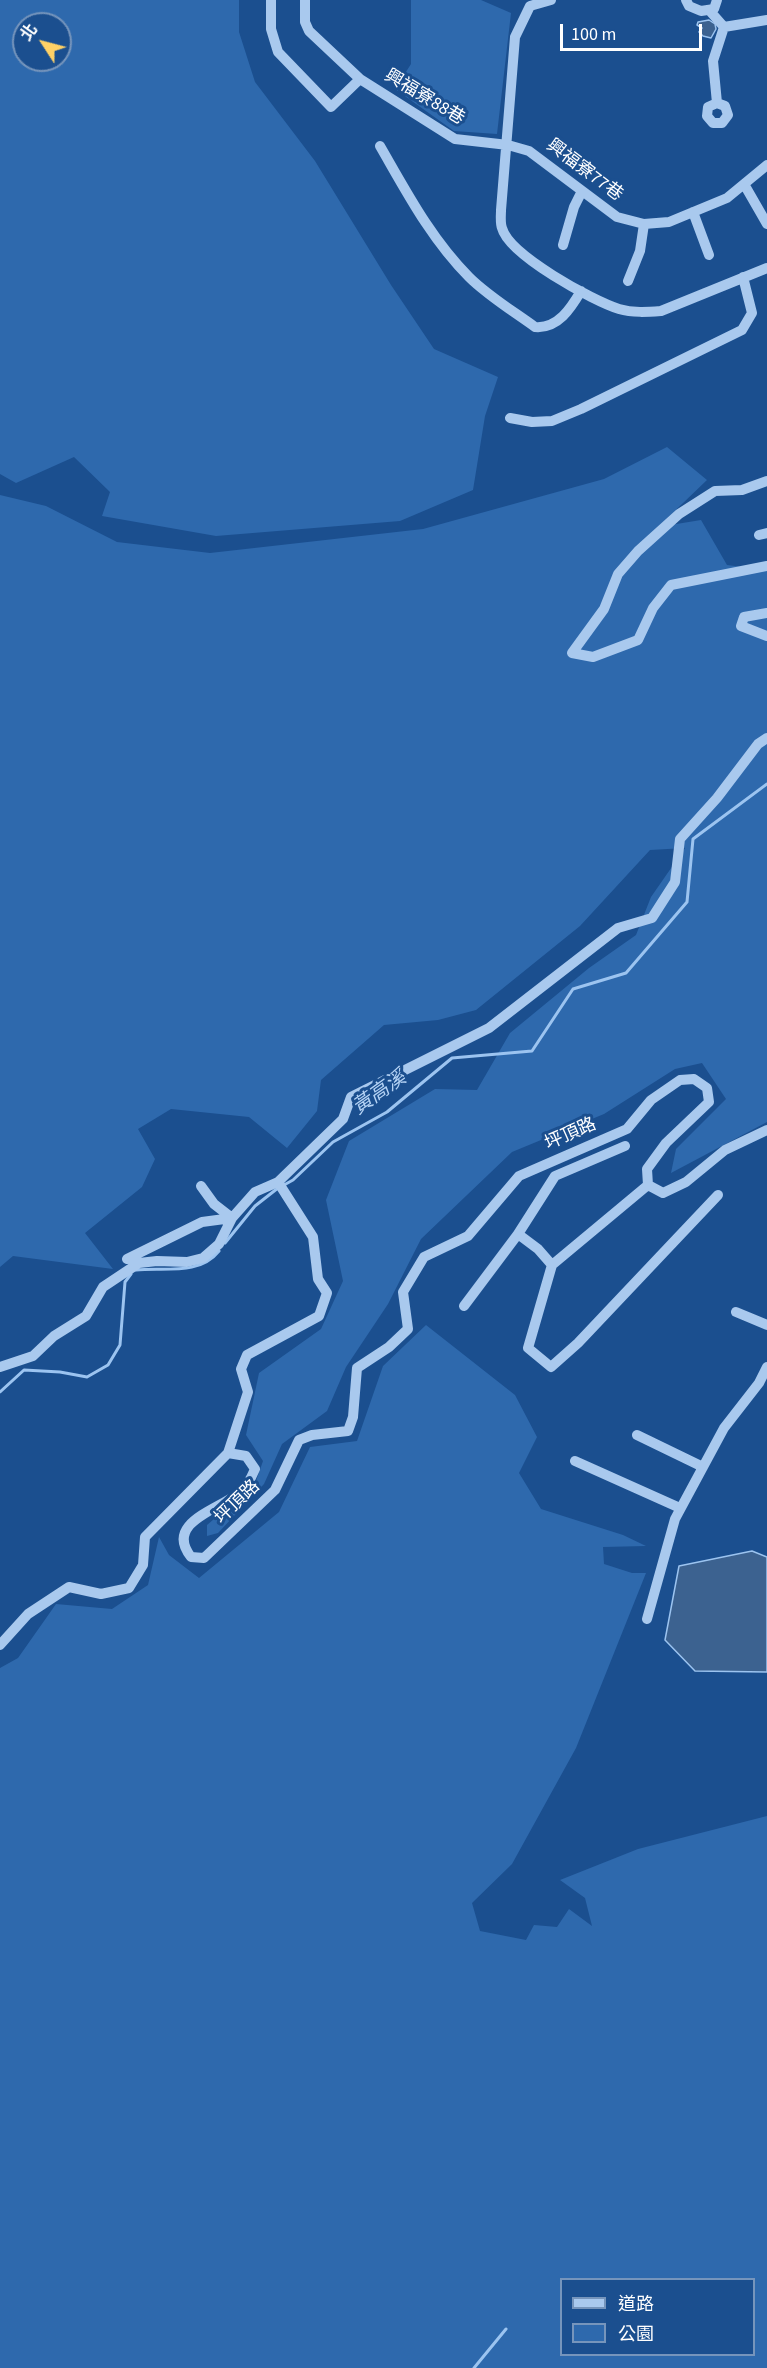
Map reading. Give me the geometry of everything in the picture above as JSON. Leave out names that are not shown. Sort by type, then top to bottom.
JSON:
[{"type":"street","name":"興福寮88巷","points":[[270,0],[272,29],[278,52],[331,107],[360,79]]},
{"type":"street","name":"興福寮88巷","points":[[305,0],[305,22],[309,31],[360,79],[455,139],[508,145]]},
{"type":"street","points":[[551,0],[530,6],[516,37],[501,210],[502,229],[512,244],[525,256],[597,302],[622,310],[661,311],[767,268]]},
{"type":"street","points":[[686,0],[689,6],[701,10],[714,9],[717,0]]},
{"type":"street","points":[[709,10],[724,27]]},
{"type":"street","points":[[724,27],[767,20]]},
{"type":"street","points":[[717,103],[713,61],[724,27]]},
{"type":"street","name":"興福寮77巷","points":[[508,145],[530,151],[617,217],[644,224],[669,222],[727,198],[767,165]]},
{"type":"street","points":[[380,146],[427,225],[468,276],[535,327],[542,328],[567,315],[581,291]]},
{"type":"street","points":[[744,184],[767,224]]},
{"type":"street","points":[[563,245],[574,207],[582,191]]},
{"type":"street","points":[[693,212],[709,255]]},
{"type":"street","points":[[628,281],[640,250],[644,224]]},
{"type":"street","points":[[510,418],[532,422],[552,421],[742,330],[752,313],[743,277]]},
{"type":"street","points":[[767,481],[742,490],[715,491],[679,514],[638,551],[618,574],[604,609],[572,653],[593,657],[638,640],[653,608],[671,585],[767,566]]},
{"type":"street","points":[[767,613],[744,617],[741,626],[767,636]]},
{"type":"street","points":[[0,1367],[33,1356],[54,1336],[86,1316],[103,1287],[139,1263],[187,1262],[202,1258],[219,1244],[232,1218],[255,1192],[278,1182],[343,1119],[351,1097],[489,1028],[618,928],[652,918],[675,882],[680,839],[717,798],[758,744],[767,738]]},
{"type":"street","name":"坪頂路","points":[[228,1453],[246,1455],[255,1468],[250,1482],[238,1494],[191,1523],[182,1536],[183,1547],[191,1557],[204,1558],[275,1490],[299,1440],[312,1435],[348,1431],[353,1417],[357,1368],[389,1347],[408,1329],[403,1292],[424,1257],[468,1236],[519,1176],[627,1129],[651,1100],[680,1080],[694,1079],[707,1088],[709,1102],[666,1143],[647,1168],[648,1185]]},
{"type":"street","points":[[718,1195],[578,1343],[551,1367],[528,1348],[552,1265],[648,1185],[663,1193],[686,1182],[725,1150],[767,1130]]},
{"type":"street","points":[[464,1306],[518,1234],[555,1176],[625,1146]]},
{"type":"street","points":[[0,1646],[28,1614],[69,1587],[101,1594],[129,1588],[143,1565],[145,1537],[228,1453],[248,1392],[241,1369],[248,1355],[319,1316],[327,1293],[318,1279],[313,1237],[278,1182]]},
{"type":"street","points":[[201,1186],[214,1204],[232,1218]]},
{"type":"street","points":[[127,1259],[202,1222],[232,1218]]},
{"type":"street","points":[[518,1234],[538,1249],[552,1265]]},
{"type":"street","points":[[736,1312],[767,1325]]},
{"type":"street","points":[[647,1619],[680,1508],[724,1428],[763,1385],[767,1367]]},
{"type":"street","points":[[637,1435],[703,1467]]},
{"type":"street","points":[[575,1461],[680,1508]]},
{"type":"green space","points":[[0,0],[239,0],[239,32],[255,82],[315,161],[391,285],[434,349],[498,377],[485,416],[473,490],[400,521],[216,536],[102,516],[110,492],[74,457],[16,483],[0,474]]},
{"type":"green space","points":[[411,0],[481,0],[511,13],[497,134],[454,131],[395,89],[411,64]]},
{"type":"green space","points":[[667,447],[707,480],[658,527],[701,520],[727,565],[767,570],[767,1122],[671,1173],[676,1149],[726,1099],[702,1063],[675,1069],[604,1114],[512,1152],[421,1239],[388,1304],[346,1367],[327,1411],[282,1444],[264,1484],[218,1533],[207,1536],[207,1525],[255,1484],[263,1461],[246,1435],[259,1373],[321,1329],[343,1281],[326,1200],[349,1141],[435,1089],[477,1090],[510,1033],[589,968],[636,935],[651,897],[685,848],[650,850],[580,926],[476,1010],[438,1020],[384,1025],[321,1080],[317,1111],[287,1148],[249,1117],[171,1109],[138,1129],[155,1159],[142,1187],[85,1233],[113,1269],[13,1256],[0,1267],[0,495],[46,506],[117,542],[210,553],[423,529],[604,479]]},
{"type":"green space","points":[[426,1325],[515,1395],[537,1437],[519,1473],[541,1509],[623,1535],[646,1546],[603,1547],[604,1564],[632,1573],[646,1573],[576,1748],[512,1864],[472,1903],[480,1931],[526,1940],[534,1925],[557,1927],[569,1909],[592,1926],[585,1898],[560,1880],[638,1849],[767,1816],[767,2368],[0,2368],[0,1668],[18,1658],[56,1604],[112,1609],[148,1585],[159,1537],[169,1555],[199,1578],[279,1512],[310,1447],[357,1441],[383,1366]]},
{"type":"shaded area","points":[[709,20],[715,24],[716,29],[711,38],[703,36],[699,32],[702,28],[697,25],[698,22]]},
{"type":"shaded area","points":[[752,1551],[767,1557],[767,1672],[695,1671],[665,1640],[679,1566]]},
{"type":"waterway","name":"黃高溪","points":[[284,1185],[293,1180],[333,1142],[387,1112],[452,1058],[532,1051],[573,989],[626,973],[687,902],[693,839],[767,784]]},
{"type":"waterway","name":"黃高溪","points":[[225,1243],[255,1206],[278,1188]]},
{"type":"waterway","name":"黃高溪","points":[[136,1270],[191,1267],[211,1259],[219,1251]]},
{"type":"waterway","name":"黃高溪","points":[[0,1392],[24,1370],[60,1372],[87,1377],[108,1365],[120,1345],[125,1282],[131,1274]]},
{"type":"waterway","points":[[474,2368],[506,2329]]}]
